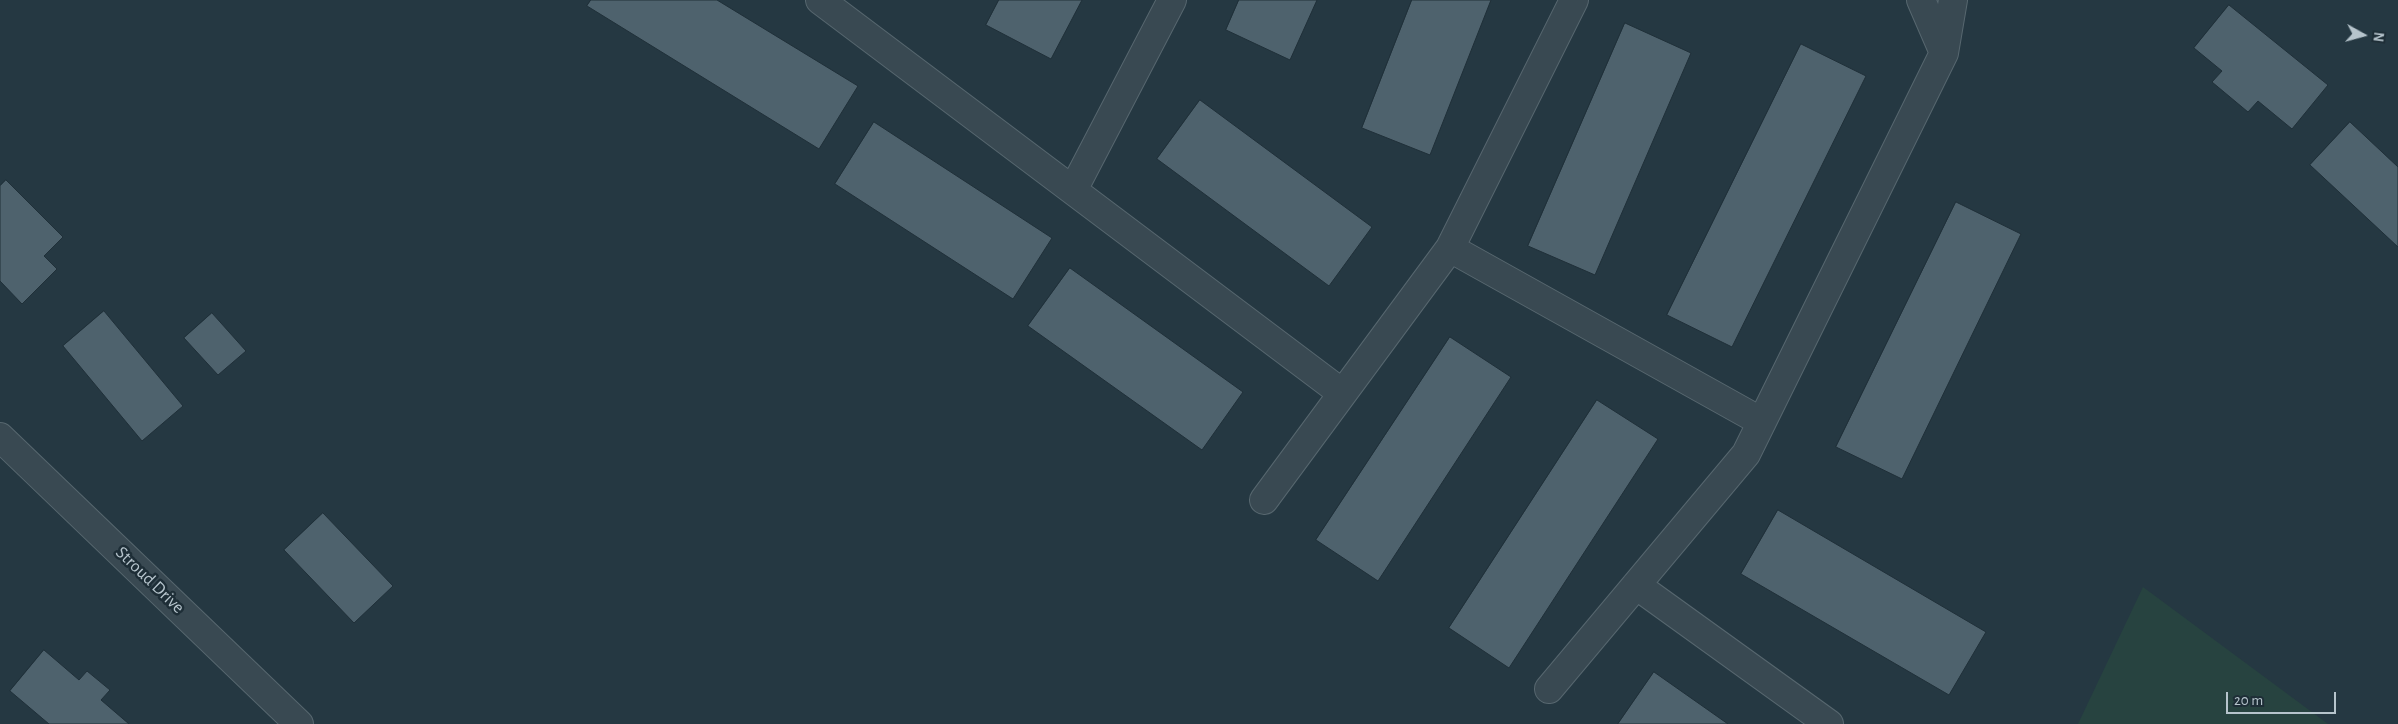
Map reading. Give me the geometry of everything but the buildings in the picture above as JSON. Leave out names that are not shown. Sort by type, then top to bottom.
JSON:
[{"type":"street","points":[[820,0],[1342,393]]},
{"type":"street","points":[[1072,190],[1172,0]]},
{"type":"street","points":[[1264,500],[1450,248],[1574,0]]},
{"type":"street","points":[[1921,0],[1944,54]]},
{"type":"street","points":[[1549,689],[1746,454],[1944,54],[1953,0]]},
{"type":"street","points":[[1450,248],[1762,422]]},
{"type":"street","name":"Stroud Drive","points":[[0,437],[299,724]]},
{"type":"street","points":[[1636,585],[1829,724]]},
{"type":"green space","points":[[2143,587],[2328,724],[2078,724]]}]
